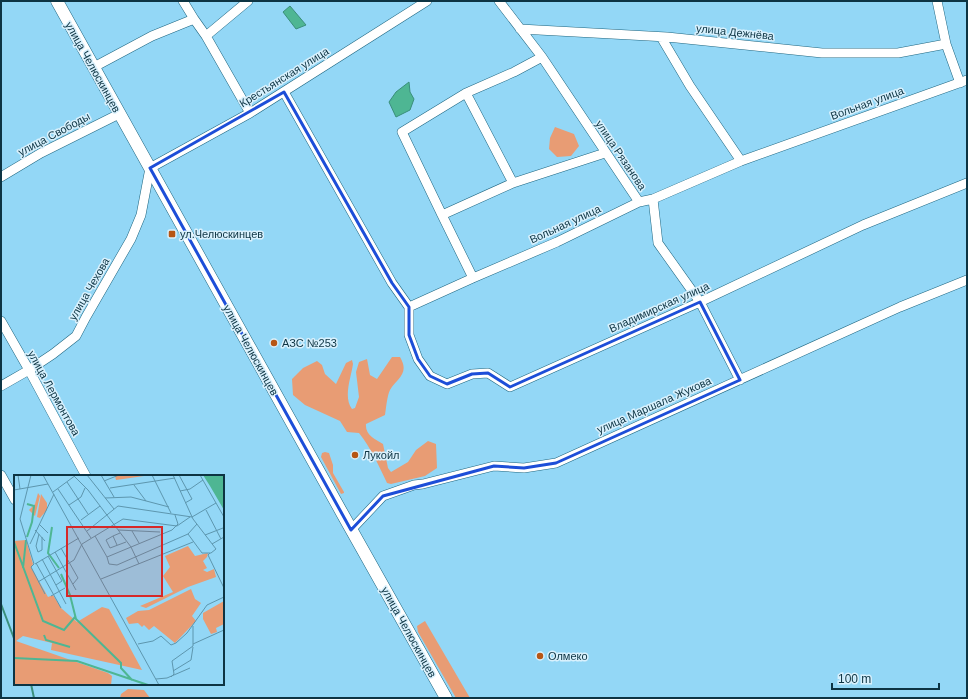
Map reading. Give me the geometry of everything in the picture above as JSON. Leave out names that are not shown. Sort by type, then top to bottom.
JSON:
[{"type":"main road","name":"улица Челюскинцев","points":[[57,1],[446,698]]},
{"type":"street","points":[[183,1],[206,36],[250,113]]},
{"type":"street","points":[[206,36],[248,1]]},
{"type":"street","name":"Крестьянская улица","points":[[150,168],[250,113],[427,1]]},
{"type":"street","name":"улица Рязанова","points":[[499,1],[542,57],[639,202],[653,199],[658,243],[700,302],[740,380]]},
{"type":"street","points":[[937,1],[946,44],[963,82]]},
{"type":"street","points":[[94,67],[152,36],[194,19]]},
{"type":"street","name":"улица Дежнёва","points":[[520,29],[661,37],[822,53],[898,53],[946,44]]},
{"type":"street","points":[[661,37],[690,86],[741,161]]},
{"type":"street","points":[[473,278],[402,132],[466,93],[514,72],[542,57]]},
{"type":"street","name":"Вольная улица","points":[[653,199],[741,161],[963,82]]},
{"type":"street","points":[[284,92],[392,283],[409,307]]},
{"type":"street","points":[[466,93],[513,183]]},
{"type":"street","name":"улица Свободы","points":[[1,177],[42,153],[119,114]]},
{"type":"street","points":[[442,214],[513,183],[605,153]]},
{"type":"street","name":"улица Чехова","points":[[1,386],[53,354],[76,336],[131,240],[141,215],[150,168]]},
{"type":"street","name":"Владимирская улица","points":[[409,307],[409,335],[418,359],[430,376],[447,384],[472,374],[488,373],[510,387],[700,302],[863,226],[967,184]]},
{"type":"street","name":"Вольная улица","points":[[409,307],[557,242],[639,202]]},
{"type":"street","name":"улица Маршала Жукова","points":[[351,530],[383,496],[414,485],[494,466],[524,468],[556,462],[900,307],[967,280]]},
{"type":"street","name":"улица Лермонтова","points":[[1,321],[85,475]]},
{"type":"street","points":[[1,475],[14,498]]},
{"type":"highlighted area","points":[[284,92],[392,283],[409,307],[409,335],[418,359],[430,376],[447,384],[472,374],[488,373],[510,387],[700,302],[740,380],[556,463],[524,468],[494,466],[383,496],[351,530],[150,168]]},
{"type":"shaded area","points":[[290,6],[306,25],[296,29],[283,12]]},
{"type":"shaded area","points":[[409,82],[410,92],[414,99],[410,110],[396,117],[389,102],[396,92]]},
{"type":"shaded area","points":[[555,127],[574,134],[579,146],[571,156],[557,157],[549,149],[550,138]]},
{"type":"shaded area","points":[[392,357],[400,357],[404,368],[403,372],[390,390],[385,415],[366,424],[367,431],[371,436],[383,444],[388,468],[391,472],[408,462],[416,450],[428,441],[436,444],[437,468],[425,476],[391,484],[387,483],[371,451],[359,433],[347,432],[340,421],[305,405],[293,395],[292,379],[303,368],[317,361],[322,365],[325,374],[336,384],[346,363],[352,360],[353,364],[349,381],[348,399],[352,409],[355,408],[359,397],[356,372],[359,362],[367,359],[370,375],[377,379]]},
{"type":"shaded area","points":[[322,453],[329,453],[333,465],[333,473],[344,493],[341,494],[321,457]]},
{"type":"shaded area","points":[[425,621],[470,698],[456,698],[418,632],[417,626]]},
{"type":"shaded area","points":[[128,689],[144,690],[150,698],[120,698],[121,694]]},
{"type":"waterway","points":[[1,604],[14,638]]},
{"type":"waterway","points":[[31,685],[34,698]]},
{"type":"place","name":"ул.Челюскинцев","points":[[172,234]]},
{"type":"place","name":"АЗС №253","points":[[274,343]]},
{"type":"place","name":"Лукойл","points":[[355,455]]},
{"type":"place","name":"Олмеко","points":[[540,656]]}]
